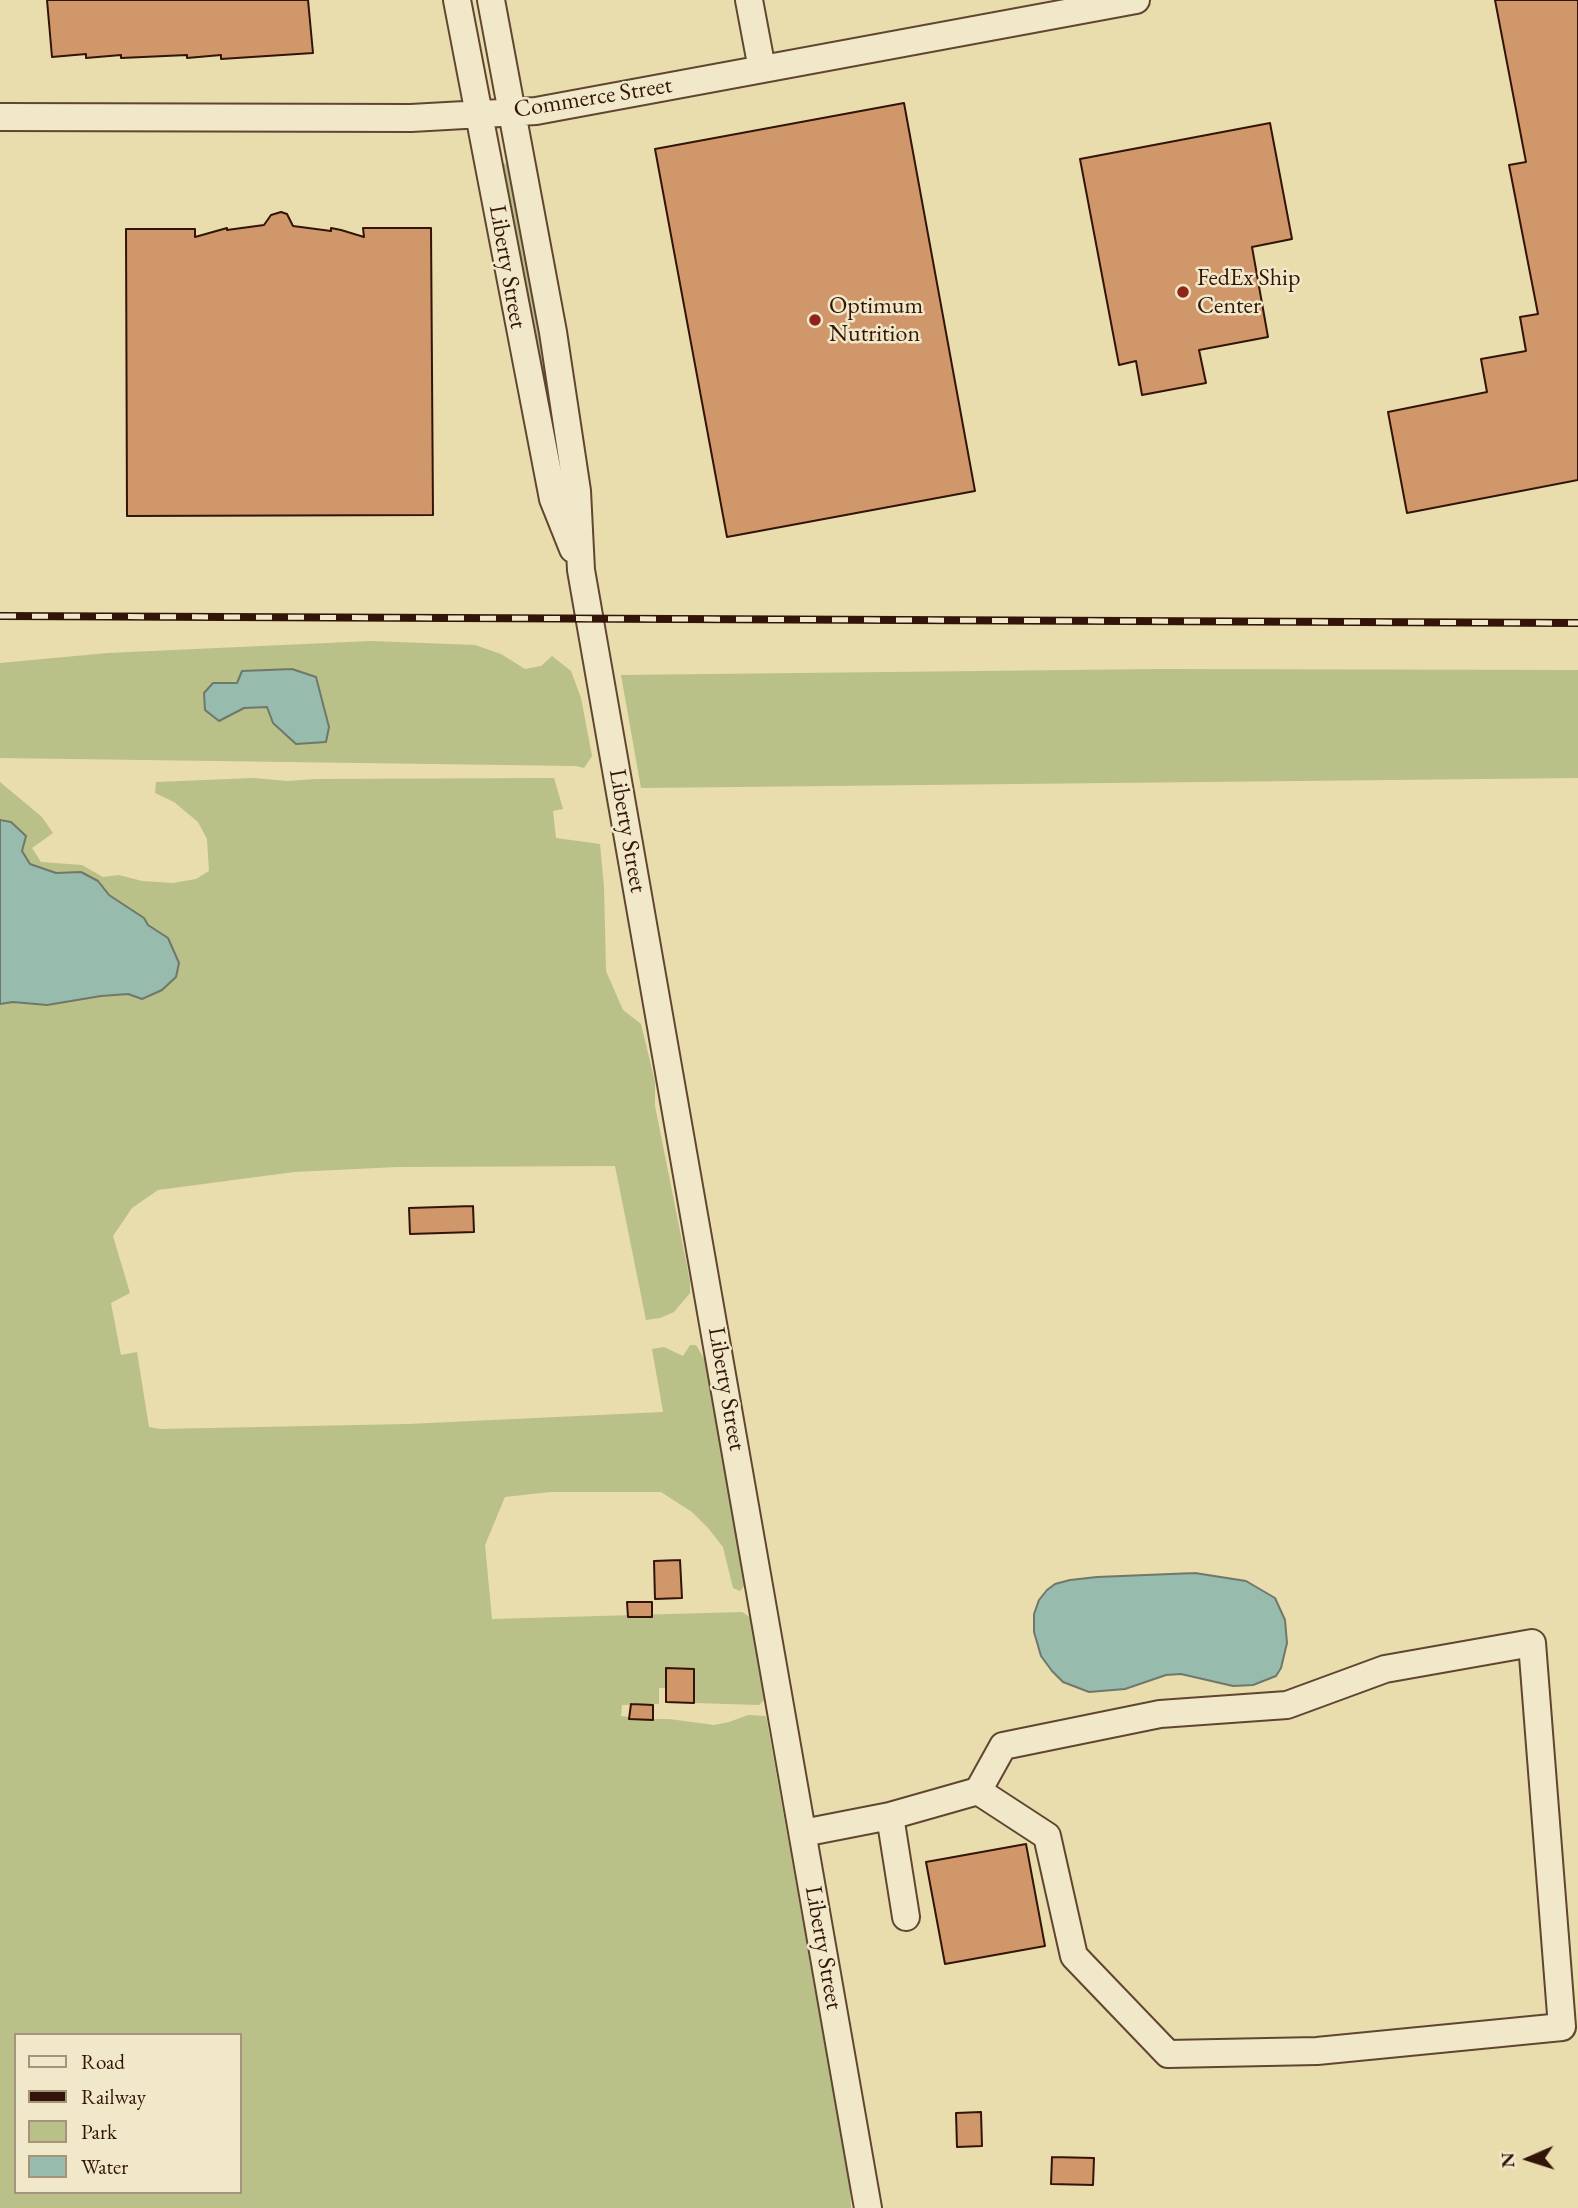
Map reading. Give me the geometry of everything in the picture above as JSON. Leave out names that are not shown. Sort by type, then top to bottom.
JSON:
[{"type":"street","name":"Liberty Street","points":[[457,0],[553,499],[581,570]]},
{"type":"street","name":"Liberty Street","points":[[491,0],[553,332],[577,491],[581,570],[868,2208]]},
{"type":"street","points":[[749,0],[762,69]]},
{"type":"street","name":"Commerce Street","points":[[0,117],[411,118],[537,111],[762,69],[1022,10],[1136,0]]},
{"type":"street","points":[[803,1833],[890,1816],[978,1791],[1003,1746],[1160,1714],[1287,1705],[1385,1669],[1532,1643],[1562,2027],[1317,2051],[1168,2054],[1074,1956],[1047,1836],[978,1791]]},
{"type":"street","points":[[890,1816],[906,1917]]},
{"type":"green space","points":[[500,163],[510,164],[548,367],[564,501]]},
{"type":"green space","points":[[371,641],[475,645],[501,654],[525,669],[541,666],[552,656],[571,671],[581,698],[592,756],[584,768],[0,758],[0,663],[108,653]],"holes":[[[316,677],[329,727],[326,742],[273,723],[267,707],[244,708],[219,721],[213,683]]]},
{"type":"green space","points":[[1159,669],[1578,670],[1578,778],[641,788],[621,675]]},
{"type":"green space","points":[[254,778],[288,781],[554,778],[563,809],[553,811],[556,838],[600,844],[606,971],[623,1010],[641,1024],[655,1082],[655,1106],[690,1281],[690,1293],[674,1312],[646,1320],[615,1166],[397,1167],[294,1172],[158,1190],[132,1208],[113,1236],[130,1293],[111,1303],[121,1355],[137,1352],[149,1427],[160,1429],[408,1424],[663,1412],[652,1349],[664,1347],[683,1356],[690,1345],[696,1345],[710,1375],[745,1585],[740,1591],[733,1588],[723,1547],[692,1512],[661,1492],[550,1492],[505,1497],[485,1545],[492,1619],[742,1612],[751,1618],[766,1693],[765,1699],[759,1705],[694,1703],[694,1669],[667,1668],[666,1688],[659,1688],[659,1704],[622,1705],[621,1716],[630,1719],[669,1719],[714,1725],[748,1715],[766,1716],[850,2186],[851,2208],[0,2208],[0,1004],[13,1002],[47,1005],[128,994],[142,999],[172,950],[168,938],[148,925],[144,918],[108,895],[98,881],[81,872],[56,873],[30,864],[11,822],[0,820],[0,782],[42,817],[53,833],[32,848],[41,862],[82,865],[103,877],[119,875],[142,881],[173,883],[196,879],[209,871],[207,839],[198,822],[174,802],[155,793],[156,782]]},
{"type":"water","points":[[292,669],[316,677],[329,727],[326,742],[296,744],[273,723],[267,707],[244,708],[219,721],[205,710],[204,693],[213,683],[237,683],[242,671]]},
{"type":"water","points":[[0,820],[11,822],[26,836],[22,851],[30,864],[56,873],[81,872],[98,881],[109,895],[168,938],[179,963],[176,977],[162,990],[142,999],[128,994],[47,1005],[13,1002],[0,1004]]},
{"type":"water","points":[[1195,1573],[1246,1581],[1275,1598],[1285,1620],[1287,1643],[1281,1668],[1276,1676],[1253,1685],[1233,1686],[1181,1674],[1166,1675],[1125,1689],[1089,1692],[1063,1682],[1041,1656],[1034,1632],[1034,1614],[1039,1600],[1055,1584],[1097,1577]]},
{"type":"building","points":[[47,0],[308,0],[313,53],[221,59],[221,55],[187,58],[187,55],[121,58],[121,55],[86,58],[86,54],[52,57]]},
{"type":"building","points":[[1495,0],[1578,0],[1578,480],[1407,513],[1388,412],[1487,392],[1481,359],[1526,351],[1520,317],[1538,314],[1509,165],[1526,162]]},
{"type":"building","name":"Optimum Nutrition","points":[[904,103],[975,491],[727,537],[655,149]]},
{"type":"building","name":"FedEx Ship Center","points":[[1270,123],[1292,239],[1252,247],[1268,337],[1199,350],[1206,383],[1142,395],[1136,361],[1119,365],[1080,159]]},
{"type":"building","points":[[281,212],[287,214],[293,226],[331,231],[331,228],[364,237],[363,228],[431,228],[433,515],[127,516],[126,229],[195,229],[195,237],[227,228],[264,225],[271,215]]},
{"type":"building","points":[[473,1206],[474,1232],[410,1234],[409,1208]]},
{"type":"building","points":[[680,1560],[682,1598],[655,1599],[654,1561]]},
{"type":"building","points":[[627,1602],[652,1602],[652,1617],[628,1617]]},
{"type":"building","points":[[666,1668],[694,1669],[694,1703],[666,1702]]},
{"type":"building","points":[[631,1704],[653,1705],[653,1720],[629,1719]]},
{"type":"building","points":[[1026,1844],[1045,1946],[945,1964],[926,1862]]},
{"type":"building","points":[[981,2112],[982,2146],[957,2147],[956,2113]]},
{"type":"building","points":[[1052,2157],[1094,2158],[1093,2185],[1051,2184]]},
{"type":"railway","points":[[0,616],[1578,623]]},
{"type":"place","name":"FedEx Ship Center","points":[[1183,292]]},
{"type":"place","name":"Optimum Nutrition","points":[[815,320]]}]
